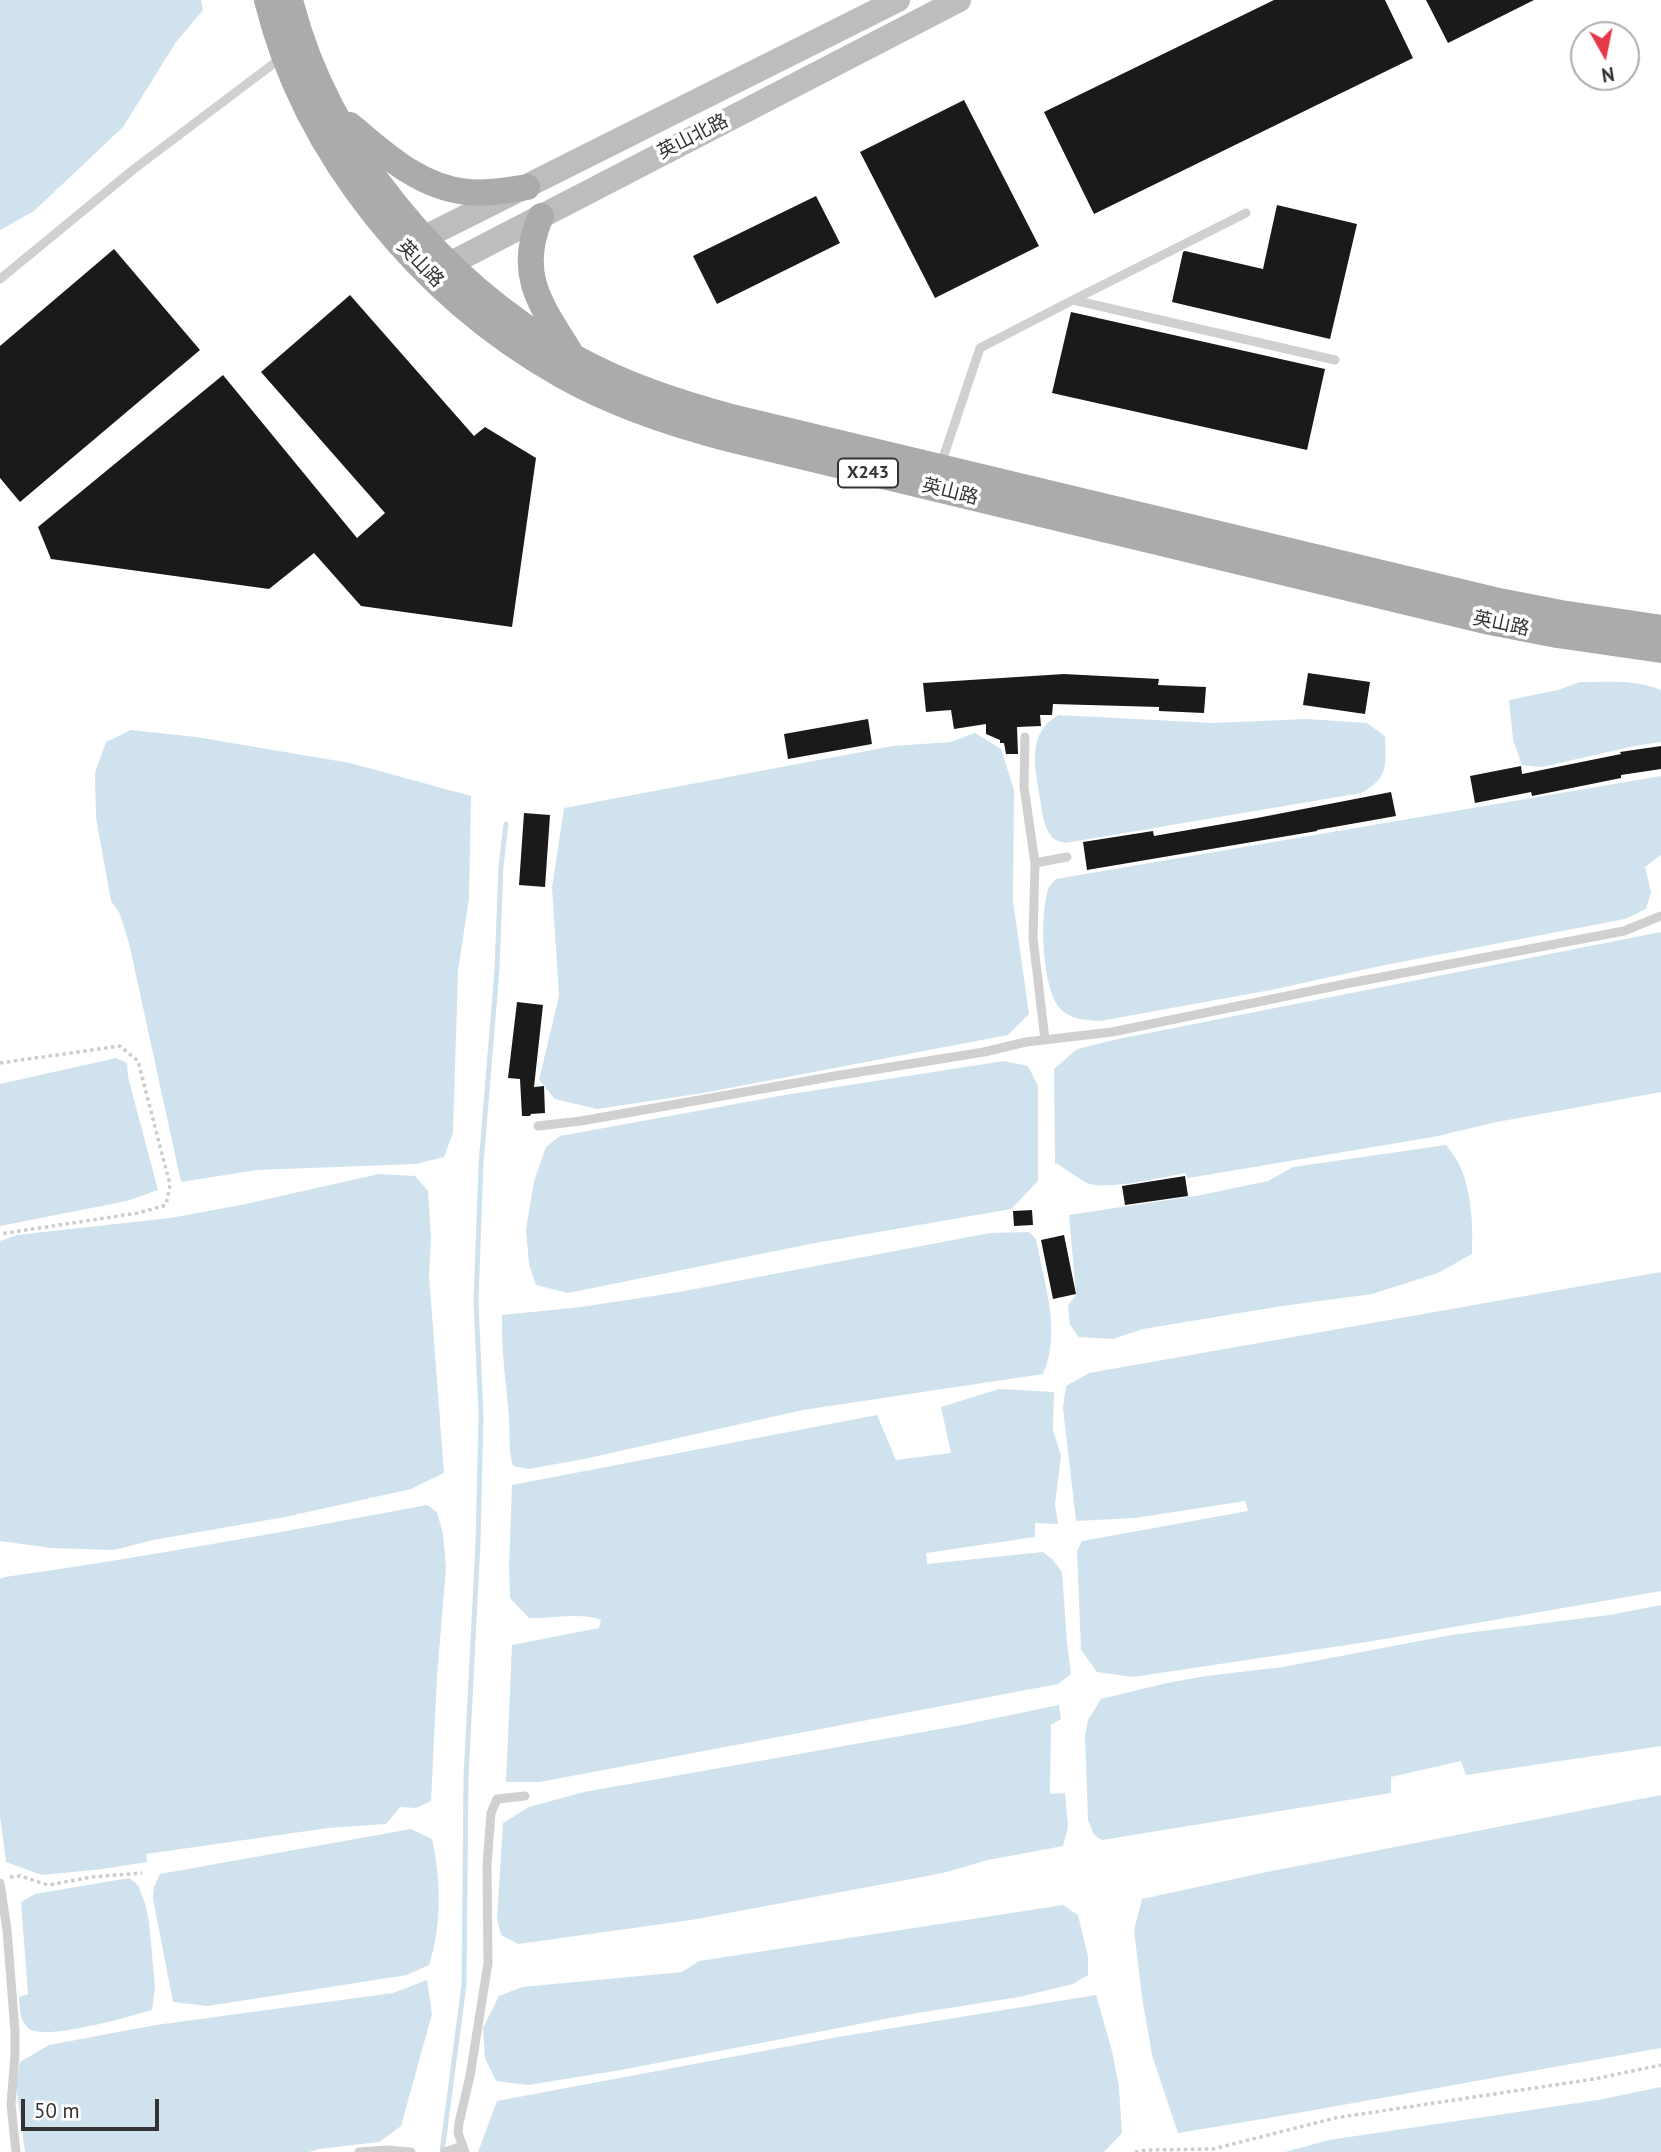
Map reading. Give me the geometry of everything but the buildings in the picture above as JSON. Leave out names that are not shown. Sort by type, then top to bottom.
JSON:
[{"type":"main road","name":"英山路","points":[[267,0],[285,55],[315,122],[345,174],[383,225],[413,243],[438,269],[463,308],[511,344],[562,376],[616,402],[672,424],[1490,622],[1661,650]]},
{"type":"main road","name":"英山路","points":[[290,0],[310,59],[334,112],[364,162],[403,215],[413,243]]},
{"type":"main road","name":"英山北路","points":[[413,243],[898,0]]},
{"type":"main road","name":"英山北路","points":[[438,269],[959,0]]},
{"type":"main road","points":[[334,112],[396,163],[440,187],[468,192],[495,192],[527,187]]},
{"type":"main road","points":[[541,216],[534,231],[531,250],[533,286],[542,306],[573,356]]},
{"type":"main road","name":"英山路","points":[[438,269],[479,292],[524,326],[573,356],[625,382],[679,403],[1494,600],[1661,628]]},
{"type":"lane","points":[[0,279],[134,169],[285,55]]},
{"type":"lane","points":[[939,467],[980,348],[1246,213]]},
{"type":"lane","points":[[1073,300],[1335,360]]},
{"type":"lane","points":[[1025,737],[1024,787],[1035,863],[1033,938],[1045,1040]]},
{"type":"lane","points":[[1035,863],[1067,857]]},
{"type":"lane","points":[[538,1126],[582,1121],[1045,1040],[1112,1032],[1624,931],[1661,916]]},
{"type":"lane","points":[[445,2152],[461,2149],[459,2123],[470,2076],[488,1963],[487,1865],[491,1813],[498,1799],[525,1796]]},
{"type":"lane","points":[[0,1880],[15,2032],[11,2104],[16,2152]]},
{"type":"lane","points":[[359,2152],[411,2152]]},
{"type":"path","points":[[0,1063],[120,1045],[138,1061],[170,1185],[166,1205],[138,1213],[0,1234]]},
{"type":"path","points":[[0,1880],[20,1876],[48,1885],[92,1877],[142,1873]]},
{"type":"path","points":[[1135,2152],[1213,2149],[1335,2118],[1594,2079],[1661,2065]]},
{"type":"water","points":[[0,0],[201,0],[203,10],[176,42],[123,127],[34,211],[0,230]]},
{"type":"water","points":[[1580,682],[1632,683],[1661,690],[1661,742],[1542,767],[1522,765],[1513,740],[1509,700],[1558,690]]},
{"type":"water","points":[[1058,715],[1213,723],[1307,719],[1367,723],[1385,736],[1384,770],[1377,782],[1361,793],[1065,843],[1052,837],[1046,828],[1035,764],[1035,752],[1041,732]]},
{"type":"water","points":[[131,730],[196,737],[350,763],[471,796],[469,898],[458,971],[453,1133],[444,1157],[416,1164],[257,1170],[181,1182],[129,943],[119,912],[111,901],[96,818],[95,773],[106,742]]},
{"type":"water","points":[[975,733],[1001,749],[1014,790],[1013,901],[1029,1014],[1008,1035],[703,1093],[597,1109],[555,1099],[539,1080],[559,996],[552,888],[564,808],[893,746],[951,742]]},
{"type":"water","points":[[1661,776],[1661,855],[1645,867],[1651,892],[1646,909],[1625,919],[1271,990],[1100,1021],[1068,1015],[1056,1003],[1047,972],[1043,933],[1046,899],[1049,887],[1056,879]]},
{"type":"water","points":[[1661,932],[1661,1092],[1497,1122],[1433,1137],[1188,1178],[1185,1173],[1134,1182],[1095,1185],[1087,1183],[1055,1163],[1054,1069],[1077,1049]]},
{"type":"water","points":[[116,1058],[127,1063],[128,1077],[158,1190],[127,1201],[0,1226],[0,1084]]},
{"type":"water","points":[[1004,1061],[1028,1066],[1038,1086],[1038,1181],[1011,1209],[815,1243],[568,1293],[536,1285],[529,1264],[526,1230],[534,1181],[546,1147],[560,1136],[785,1095]]},
{"type":"water","points":[[1446,1145],[1458,1161],[1467,1185],[1472,1220],[1472,1254],[1438,1273],[1372,1294],[1143,1329],[1113,1339],[1079,1337],[1070,1325],[1068,1305],[1076,1295],[1069,1215],[1201,1195],[1268,1181],[1293,1167]]},
{"type":"water","points":[[379,1174],[415,1176],[428,1191],[431,1238],[429,1275],[444,1473],[411,1489],[114,1550],[51,1548],[0,1541],[0,1241],[17,1235],[170,1218]]},
{"type":"water","points":[[1029,1232],[1036,1239],[1050,1307],[1051,1341],[1043,1374],[803,1410],[584,1459],[528,1469],[513,1466],[502,1315],[581,1307],[679,1292],[990,1233]]},
{"type":"water","points":[[1661,1272],[1661,1591],[1367,1642],[1133,1677],[1097,1672],[1081,1650],[1077,1551],[1082,1541],[1248,1511],[1245,1501],[1135,1518],[1076,1521],[1063,1408],[1066,1386],[1089,1373]]},
{"type":"water","points":[[999,1389],[1054,1392],[1053,1430],[1061,1456],[1055,1504],[1058,1524],[1035,1523],[1035,1537],[926,1553],[927,1564],[1043,1552],[1062,1572],[1071,1674],[1058,1684],[540,1782],[506,1782],[512,1645],[599,1628],[601,1620],[575,1616],[529,1618],[510,1598],[512,1485],[877,1415],[896,1460],[951,1453],[941,1407]]},
{"type":"water","points":[[427,1505],[437,1512],[443,1534],[446,1567],[431,1801],[416,1808],[400,1807],[386,1824],[328,1828],[146,1854],[147,1862],[103,1869],[42,1875],[6,1862],[0,1815],[0,1579]]},
{"type":"water","points":[[1661,1605],[1661,1746],[1466,1775],[1461,1761],[1391,1777],[1391,1793],[1102,1840],[1094,1835],[1088,1820],[1085,1736],[1088,1720],[1101,1699],[1206,1676],[1283,1667],[1451,1635],[1609,1615]]},
{"type":"water","points":[[1059,1705],[1061,1719],[1051,1725],[1050,1794],[1065,1793],[1068,1827],[1063,1846],[988,1860],[943,1873],[691,1920],[518,1944],[501,1935],[497,1918],[503,1823],[529,1807],[584,1792],[957,1726]]},
{"type":"water","points":[[1661,1795],[1661,2048],[1178,2133],[1152,2055],[1142,1997],[1134,1930],[1142,1899]]},
{"type":"water","points":[[411,1829],[432,1839],[437,1870],[438,1919],[429,1965],[407,1975],[208,2006],[173,2002],[153,1899],[154,1887],[160,1874]]},
{"type":"water","points":[[129,1878],[138,1885],[149,1922],[155,1987],[152,2010],[68,2030],[51,2032],[28,2028],[21,2017],[19,1997],[28,1994],[21,1902],[35,1894]]},
{"type":"water","points":[[1063,1905],[1078,1915],[1088,1956],[1088,1975],[1073,1984],[1019,1997],[911,2014],[621,2070],[528,2085],[496,2081],[485,2058],[483,2028],[499,1996],[522,1987],[682,1972],[699,1961]]},
{"type":"water","points":[[427,1980],[432,2014],[401,2126],[379,2142],[309,2152],[25,2152],[16,2086],[20,2062],[49,2045],[156,2025],[393,1993]]},
{"type":"water","points":[[1096,1995],[1119,2087],[1122,2133],[1104,2152],[478,2152],[497,2101],[838,2037]]},
{"type":"water","points":[[1661,2087],[1661,2152],[1285,2152],[1329,2140],[1598,2100]]},
{"type":"waterway","points":[[442,2152],[464,1985],[466,1777],[478,1543],[481,1415],[476,1301],[481,1164],[506,824]]}]
